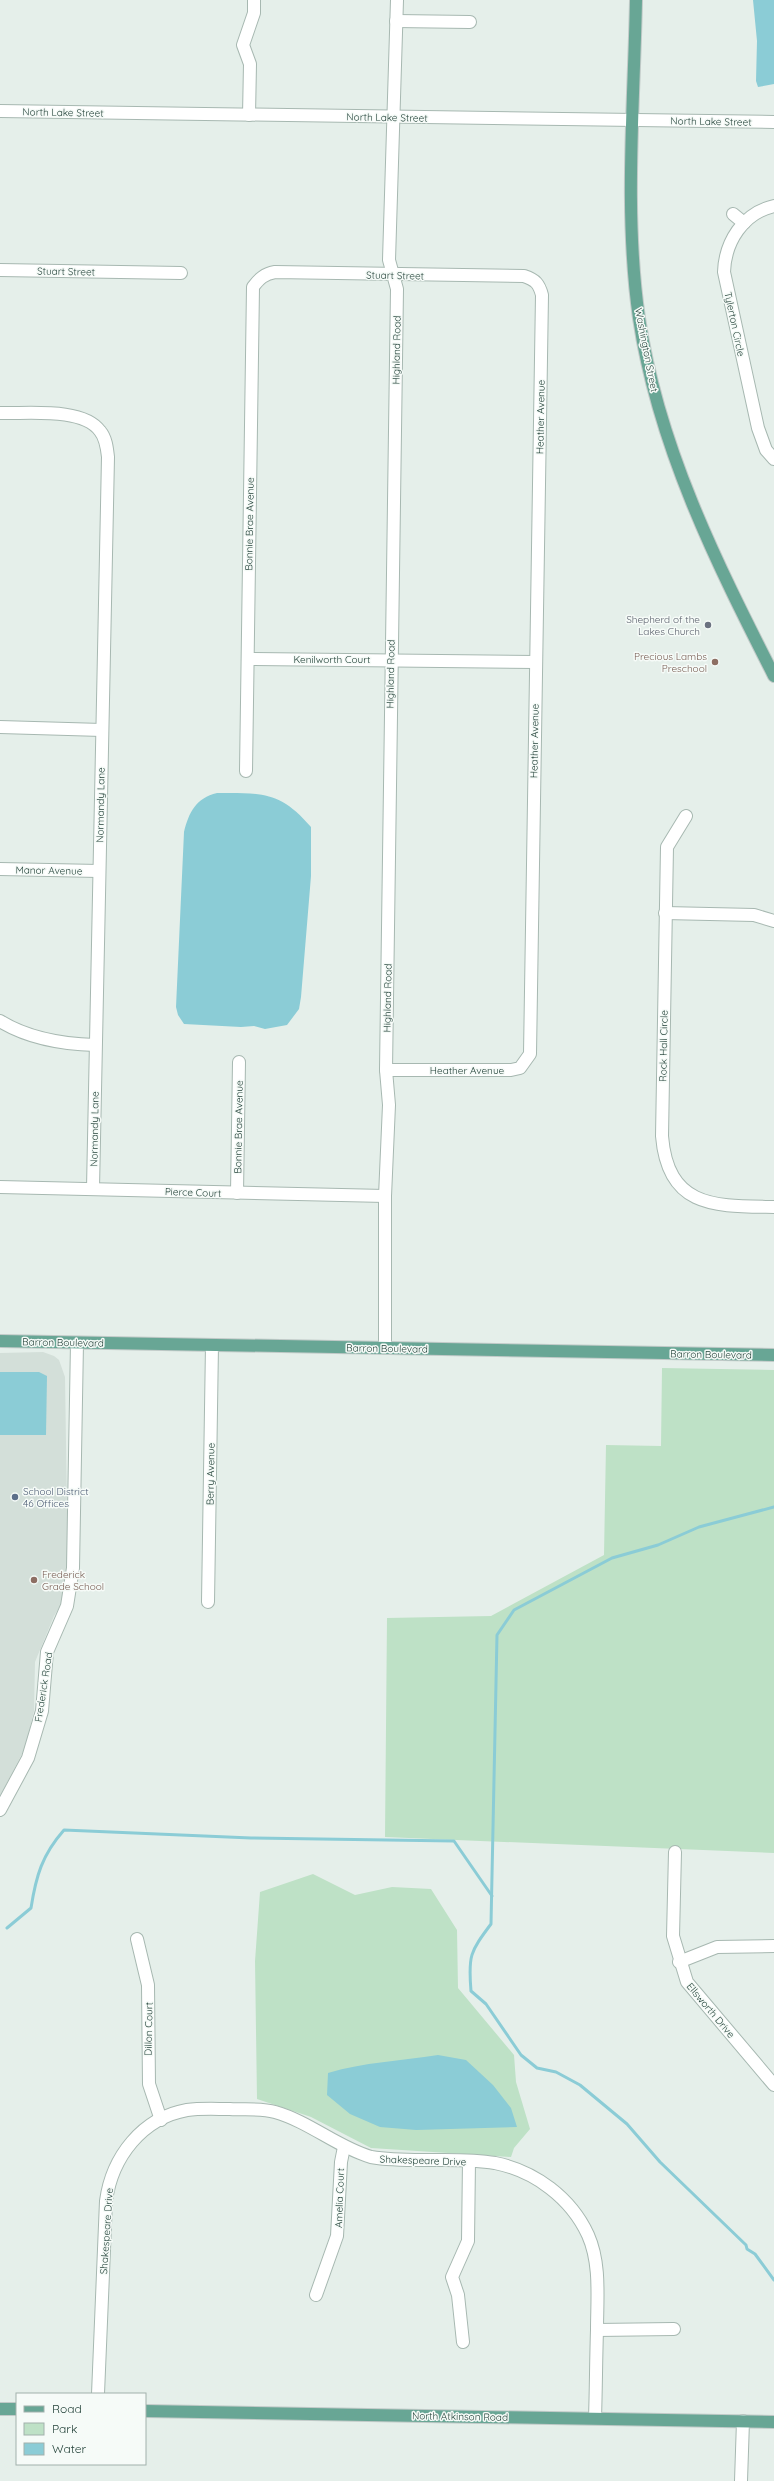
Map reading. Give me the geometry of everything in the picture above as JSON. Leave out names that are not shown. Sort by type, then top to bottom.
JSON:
[{"type":"main road","name":"Washington Street","points":[[636,0],[632,208],[634,263],[639,318],[657,400],[683,482],[704,535],[774,676]]},
{"type":"main road","name":"Barron Boulevard","points":[[0,1341],[774,1355]]},
{"type":"main road","points":[[0,2409],[16,2409]]},
{"type":"main road","name":"North Atkinson Road","points":[[146,2411],[774,2422]]},
{"type":"street","points":[[249,115],[250,64],[243,45],[254,13],[254,0]]},
{"type":"street","name":"Highland Road","points":[[385,1348],[385,1196],[389,1105],[386,1070],[390,659],[397,289],[389,260],[392,117],[397,0]]},
{"type":"street","points":[[396,21],[470,22]]},
{"type":"street","name":"North Lake Street","points":[[0,111],[774,122]]},
{"type":"street","name":"Tylerton Circle","points":[[774,206],[753,215],[744,223],[727,248],[724,272],[758,428],[766,450],[774,459]]},
{"type":"street","points":[[734,214],[744,223]]},
{"type":"street","name":"Stuart Street","points":[[0,270],[181,273]]},
{"type":"street","name":"Stuart Street","points":[[259,279],[268,273],[274,272],[524,276],[533,279]]},
{"type":"street","name":"Bonnie Brae Avenue","points":[[246,771],[251,315],[254,287],[259,279]]},
{"type":"street","name":"Heather Avenue","points":[[386,1070],[511,1070],[520,1068],[530,1054],[542,295],[539,284],[533,279]]},
{"type":"street","name":"Normandy Lane","points":[[0,413],[72,415],[89,420],[96,425],[105,438],[108,457],[93,1188]]},
{"type":"street","name":"Kenilworth Court","points":[[248,658],[536,662]]},
{"type":"street","points":[[0,727],[102,730]]},
{"type":"street","name":"Rock Hall Circle","points":[[686,816],[667,846],[662,1136],[663,1158],[677,1188],[693,1196],[719,1206],[774,1207]]},
{"type":"street","name":"Manor Avenue","points":[[0,869],[99,871]]},
{"type":"street","points":[[666,913],[754,915],[774,921]]},
{"type":"street","points":[[0,1021],[13,1029],[44,1039],[70,1044],[95,1045]]},
{"type":"street","name":"Bonnie Brae Avenue","points":[[236,1193],[239,1062]]},
{"type":"street","name":"Pierce Court","points":[[0,1187],[385,1196]]},
{"type":"street","name":"Frederick Road","points":[[0,1810],[28,1758],[42,1711],[48,1652],[68,1600],[73,1568],[77,1343]]},
{"type":"street","name":"Berry Avenue","points":[[208,1602],[212,1345]]},
{"type":"street","name":"Ellsworth Drive","points":[[675,1852],[672,1924],[679,1962],[687,1982],[774,2085]]},
{"type":"street","name":"Dillon Court","points":[[137,1939],[148,1986],[149,2084],[161,2120]]},
{"type":"street","points":[[679,1962],[717,1947],[774,1946]]},
{"type":"street","name":"Shakespeare Drive","points":[[98,2393],[108,2186],[118,2160],[134,2139],[152,2124],[176,2113],[199,2109],[260,2109],[275,2112],[301,2122],[344,2147],[356,2152],[385,2159],[495,2164],[524,2172],[544,2182],[562,2198],[577,2216],[588,2235],[595,2259],[598,2284],[595,2418]]},
{"type":"street","name":"Amelia Court","points":[[316,2294],[338,2231],[341,2162],[344,2147]]},
{"type":"street","points":[[463,2342],[458,2295],[452,2278],[468,2241],[469,2162]]},
{"type":"street","points":[[597,2330],[674,2329]]},
{"type":"street","points":[[741,2481],[743,2421]]},
{"type":"shaded area","name":"Frederick Grade School","points":[[43,1352],[54,1356],[59,1360],[65,1377],[68,1574],[62,1603],[54,1616],[35,1662],[34,1711],[25,1748],[0,1796],[0,1353]]},
{"type":"green space","points":[[662,1368],[774,1370],[774,1853],[385,1837],[387,1618],[491,1616],[604,1555],[606,1445],[661,1446]]},
{"type":"green space","points":[[313,1874],[355,1895],[392,1887],[431,1889],[457,1930],[458,1988],[514,2055],[516,2082],[530,2129],[514,2148],[511,2157],[371,2148],[311,2117],[257,2099],[255,1961],[260,1892]]},
{"type":"water","points":[[753,0],[774,0],[774,84],[758,87],[756,81],[757,41]]},
{"type":"water","points":[[217,793],[246,793],[269,796],[290,806],[311,827],[311,876],[301,997],[299,1009],[287,1025],[265,1029],[254,1026],[241,1027],[184,1024],[178,1015],[176,1007],[184,832],[188,818],[194,807],[204,798]]},
{"type":"water","points":[[0,1372],[39,1372],[47,1376],[46,1435],[0,1435]]},
{"type":"water","points":[[438,2055],[466,2060],[493,2085],[511,2108],[517,2127],[416,2130],[380,2127],[350,2114],[327,2095],[328,2073],[369,2064]]},
{"type":"waterway","points":[[774,1507],[699,1527],[658,1545],[612,1558],[514,1610],[497,1635],[491,1924],[475,1948],[470,1962],[471,1991],[486,2004],[521,2055],[537,2068],[556,2072],[580,2085],[627,2124],[660,2162],[746,2245],[747,2249],[755,2254],[774,2280]]},
{"type":"waterway","points":[[7,1928],[31,1908],[35,1886],[41,1866],[50,1848],[64,1830],[251,1838],[454,1841],[492,1896]]},
{"type":"place","name":"Shepherd of the Lakes Church","points":[[708,625]]},
{"type":"place","name":"Precious Lambs Preschool","points":[[715,662]]},
{"type":"place","name":"School District 46 Offices","points":[[15,1497]]},
{"type":"place","name":"Frederick Grade School","points":[[34,1580]]}]
